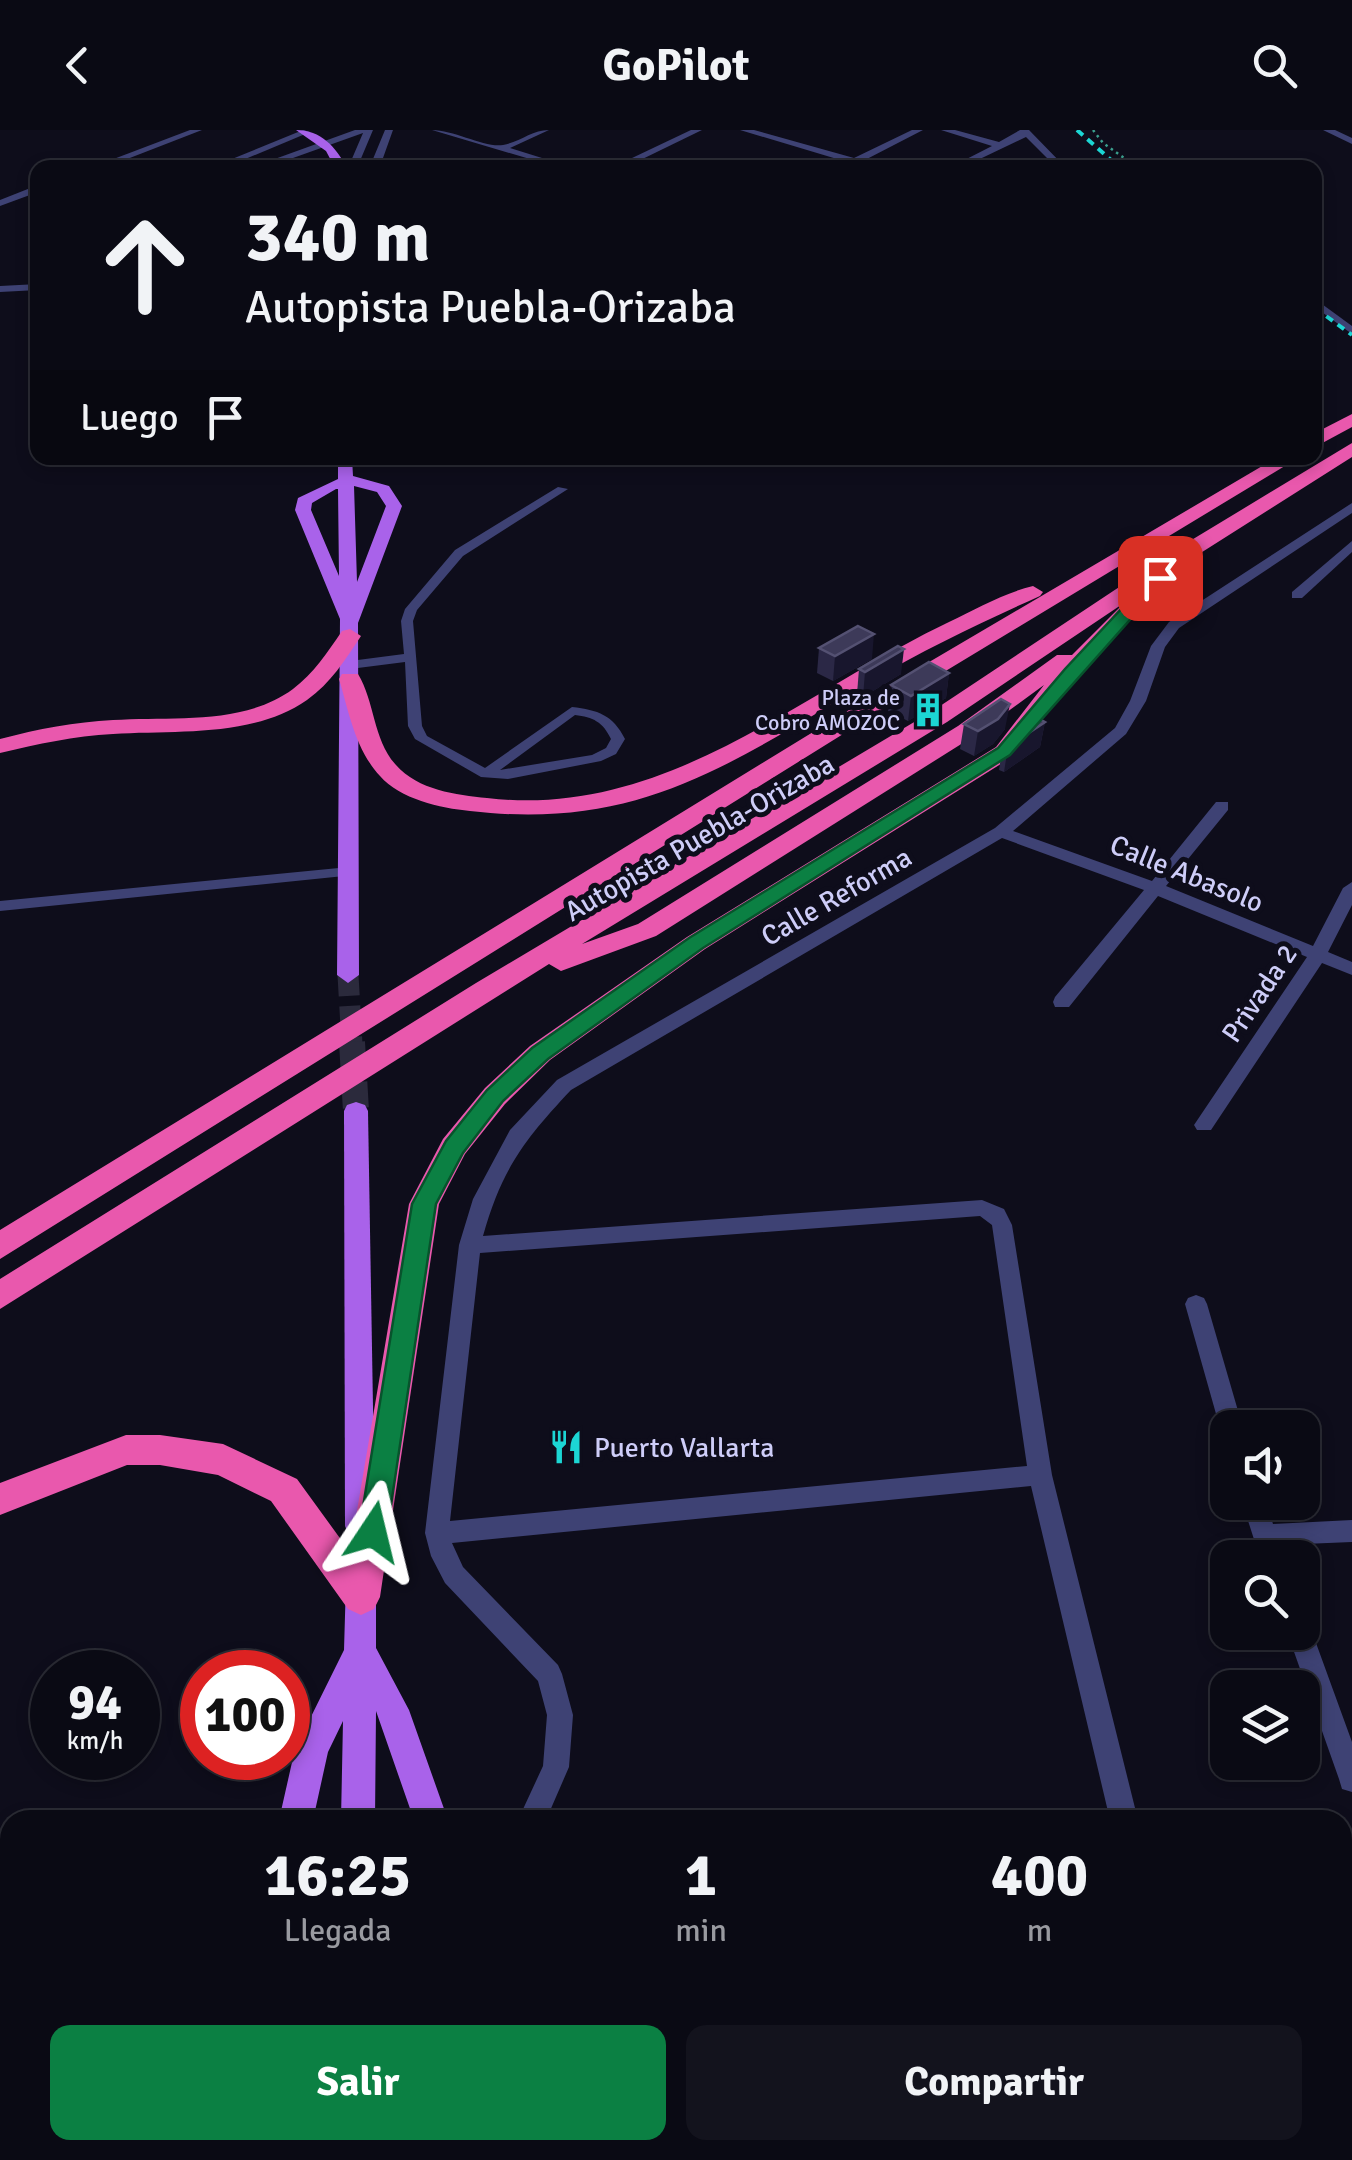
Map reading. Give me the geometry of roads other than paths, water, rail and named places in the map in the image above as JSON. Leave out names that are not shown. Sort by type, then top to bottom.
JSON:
[{"type":"highway","points":[[1322,438],[1352,419]]},
{"type":"highway","name":"Autopista Puebla-Orizaba","points":[[0,1296],[486,990],[632,920],[952,724],[1043,664],[1182,554],[1352,450]]},
{"type":"highway","name":"Autopista Puebla-Orizaba","points":[[0,1246],[876,704],[1276,465]]},
{"type":"highway","points":[[350,672],[374,751],[388,772],[412,787],[451,800],[509,809],[600,804],[664,787],[727,758],[962,622],[1084,570],[1180,523]]},
{"type":"highway","name":"Autopista Puebla-Orizaba","points":[[551,904],[627,875],[1088,590],[1180,523]]},
{"type":"highway","name":"Autopista Puebla-Orizaba","points":[[486,990],[647,930],[803,854],[984,741],[1071,672],[1182,554]]},
{"type":"highway","name":"Autopista Puebla-Orizaba","points":[[647,930],[981,720],[1056,668],[1182,554]]},
{"type":"highway","points":[[0,746],[75,730],[255,718],[314,686],[332,670],[350,629]]},
{"type":"highway","points":[[361,1597],[424,1204],[454,1147],[495,1096],[540,1054],[696,943],[1004,752],[1071,672]]},
{"type":"highway","points":[[0,1499],[126,1450],[160,1450],[223,1460],[284,1490],[361,1597]]},
{"type":"main road","points":[[304,131],[331,150],[337,160]]},
{"type":"main road","points":[[345,465],[350,629],[348,975]]},
{"type":"main road","points":[[345,482],[383,489],[394,506],[350,629],[303,510],[304,501],[315,492],[345,482]]},
{"type":"main road","points":[[356,1111],[361,1597],[358,1810]]},
{"type":"main road","points":[[298,1810],[312,1749],[360,1652]]},
{"type":"main road","points":[[360,1652],[394,1710],[427,1810]]},
{"type":"street","points":[[116,160],[198,130]]},
{"type":"street","points":[[274,160],[320,142],[367,130]]},
{"type":"street","points":[[355,160],[367,130]]},
{"type":"street","points":[[362,145],[380,159],[388,130]]},
{"type":"street","points":[[436,130],[547,160]]},
{"type":"street","points":[[503,148],[546,130]]},
{"type":"street","points":[[632,160],[698,130]]},
{"type":"street","points":[[744,130],[851,160]]},
{"type":"street","points":[[781,141],[806,130]]},
{"type":"street","points":[[857,160],[919,130]]},
{"type":"street","points":[[945,130],[1000,144]]},
{"type":"street","points":[[1327,130],[1352,141]]},
{"type":"street","points":[[233,160],[304,131]]},
{"type":"street","points":[[969,160],[1025,131],[1052,159]]},
{"type":"street","points":[[0,203],[30,191]]},
{"type":"street","points":[[0,290],[30,288]]},
{"type":"street","points":[[1322,307],[1352,331]]},
{"type":"street","points":[[1322,325],[1352,346]]},
{"type":"street","name":"Calle Reforma","points":[[537,1810],[556,1767],[560,1714],[549,1674],[454,1576],[437,1533],[470,1246],[483,1198],[518,1135],[564,1085],[1000,832],[1121,731],[1138,701],[1158,646],[1174,624],[1352,507]]},
{"type":"street","points":[[1297,595],[1352,545]]},
{"type":"street","points":[[1062,1002],[1222,806]]},
{"type":"street","name":"Calle Abasolo","points":[[1000,832],[1154,888],[1352,969]]},
{"type":"street","name":"Privada 2","points":[[1204,1125],[1318,955],[1352,888]]},
{"type":"street","points":[[470,1246],[982,1208],[997,1214],[1002,1225],[1040,1475],[1122,1810]]},
{"type":"street","points":[[1196,1304],[1227,1410]]},
{"type":"street","points":[[437,1533],[1040,1475]]},
{"type":"street","points":[[1302,1540],[1352,1531]]},
{"type":"street","points":[[1305,1650],[1352,1779]]},
{"type":"lane","points":[[486,774],[572,710],[610,720],[618,739],[612,751],[596,758],[508,775],[486,774],[422,739],[415,726],[406,620],[411,609],[460,553],[562,489]]},
{"type":"lane","points":[[350,672],[410,657]]},
{"type":"lane","points":[[0,906],[348,872]]},
{"type":"tunnel","points":[[348,975],[352,1044]]},
{"type":"tunnel","points":[[352,1042],[356,1111]]},
{"type":"railway","points":[[1077,130],[1111,160]]},
{"type":"railway","points":[[1322,313],[1352,335]]},
{"type":"place","name":"Plaza de Cobro AMOZOC","points":[[928,710]]},
{"type":"place","name":"Puerto Vallarta","points":[[566,1447]]}]
